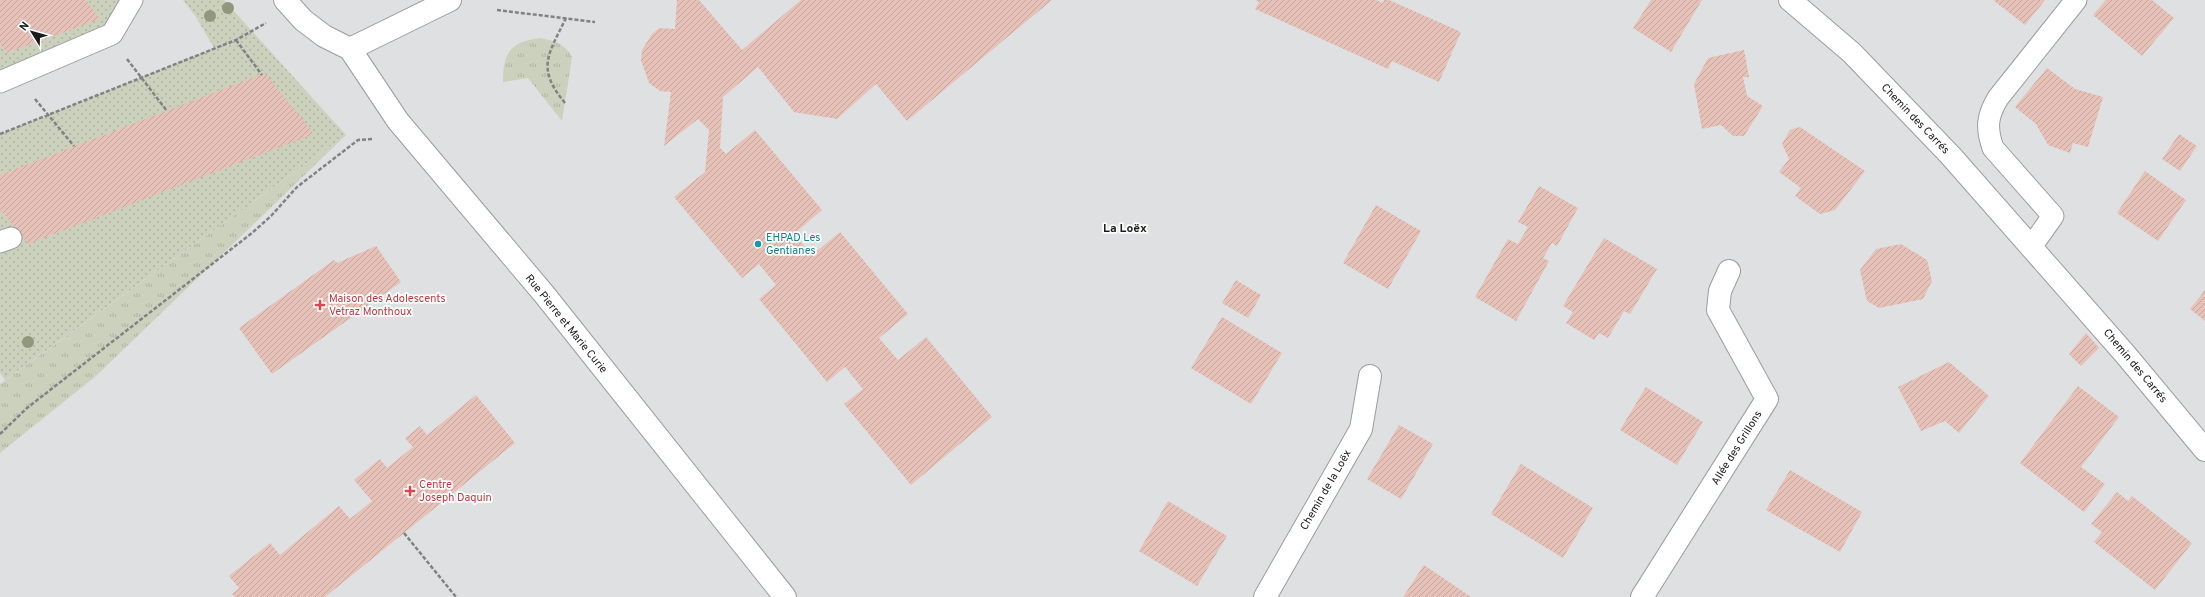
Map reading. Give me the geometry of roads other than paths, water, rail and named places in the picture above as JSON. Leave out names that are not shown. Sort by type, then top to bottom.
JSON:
[{"type":"street","points":[[285,0],[303,20],[324,36],[350,49],[450,0]]},
{"type":"street","name":"Chemin des Carrés","points":[[1790,0],[1876,77],[1951,156],[2125,354],[2205,450]]},
{"type":"street","name":"Rue Pierre et Marie Curie","points":[[350,49],[398,121],[544,294],[785,597]]},
{"type":"street","name":"Allée des Grillons","points":[[1642,597],[1767,399],[1718,310],[1720,291],[1729,271]]},
{"type":"street","name":"Chemin de la Loëx","points":[[1265,597],[1361,429],[1370,376]]},
{"type":"lane","points":[[9,78],[112,34],[132,0]]},
{"type":"lane","points":[[2031,247],[2053,216],[1993,148],[1988,135],[1987,123],[1990,111],[1998,98],[2076,0]]},
{"type":"place","name":"EHPAD Les Gentianes","points":[[758,244]]},
{"type":"place","name":"Maison des Adolescents Vetraz Monthoux","points":[[320,305]]},
{"type":"place","name":"Centre Joseph Daquin","points":[[410,491]]},
{"type":"district","name":"La Loëx","points":[[1125,229]]}]
